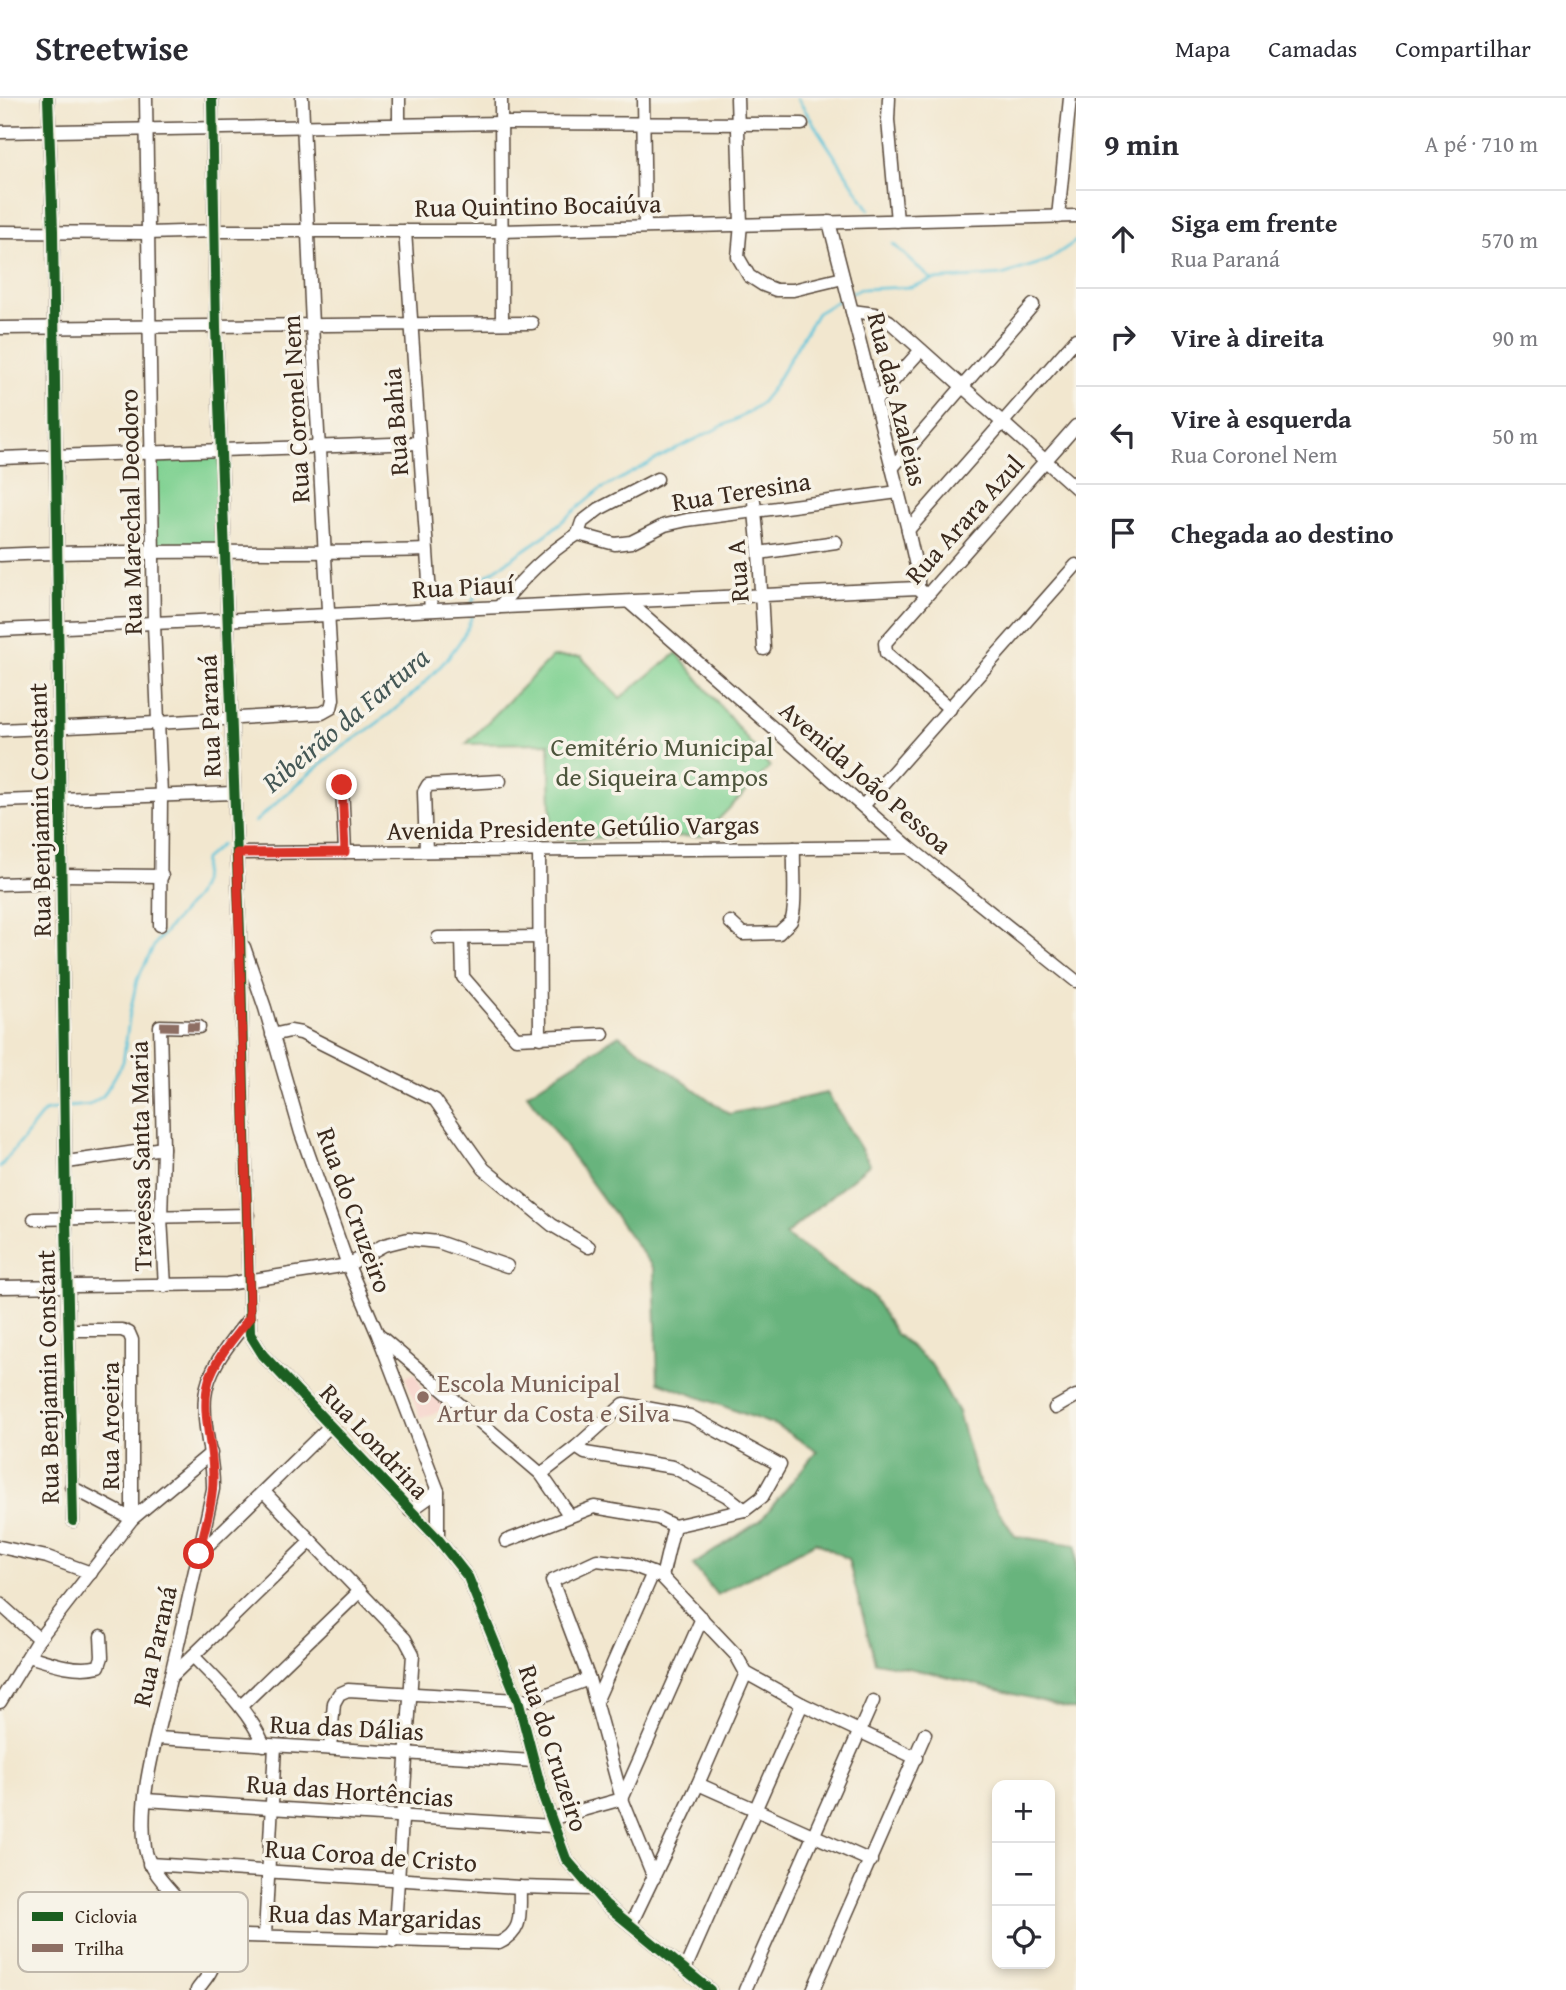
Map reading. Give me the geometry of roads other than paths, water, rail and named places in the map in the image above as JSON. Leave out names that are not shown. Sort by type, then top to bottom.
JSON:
[{"type":"street","name":"Rua Benjamin Constant","points":[[48,98],[60,628],[66,1218],[73,1521]]},
{"type":"street","name":"Rua Marechal Deodoro","points":[[146,98],[154,624],[161,794],[160,925]]},
{"type":"street","name":"Rua Paraná","points":[[212,98],[216,327],[233,719],[250,1334]]},
{"type":"street","name":"Rua Coronel Nem","points":[[233,719],[323,713],[331,708],[334,699],[302,98]]},
{"type":"street","points":[[399,98],[399,124]]},
{"type":"street","points":[[501,98],[502,323]]},
{"type":"street","points":[[643,98],[645,226]]},
{"type":"street","points":[[737,98],[741,224],[738,257],[749,276],[776,290],[844,283]]},
{"type":"street","points":[[889,98],[888,120],[897,221]]},
{"type":"street","points":[[1059,217],[1071,133],[1070,98]]},
{"type":"street","points":[[0,132],[399,124],[802,124]]},
{"type":"street","name":"Rua Quintino Bocaiúva","points":[[0,232],[501,231],[1076,216]]},
{"type":"street","name":"Rua das Azaleias","points":[[829,222],[922,592]]},
{"type":"street","name":"Rua Bahia","points":[[405,231],[431,610]]},
{"type":"street","points":[[892,468],[1033,305]]},
{"type":"street","points":[[851,308],[889,321],[1076,488]]},
{"type":"street","points":[[0,328],[532,323]]},
{"type":"street","points":[[908,530],[1076,339]]},
{"type":"street","points":[[875,401],[921,350]]},
{"type":"street","name":"Rua Arara Azul","points":[[950,709],[886,653],[885,643],[922,592],[1076,426]]},
{"type":"street","points":[[0,458],[419,443]]},
{"type":"street","points":[[499,607],[537,564],[555,548],[578,534],[582,522],[598,509],[657,479]]},
{"type":"street","name":"Rua A","points":[[753,491],[764,649]]},
{"type":"street","name":"Rua Teresina","points":[[578,534],[615,544],[631,542],[665,525],[755,510],[898,492]]},
{"type":"street","points":[[759,553],[836,541]]},
{"type":"street","points":[[0,555],[226,550],[326,553],[426,550]]},
{"type":"street","points":[[863,806],[1076,565]]},
{"type":"street","name":"Rua Piauí","points":[[0,630],[330,618],[431,610],[761,595],[922,592]]},
{"type":"street","name":"Avenida João Pessoa","points":[[630,603],[909,847],[1076,981]]},
{"type":"street","points":[[0,730],[233,719]]},
{"type":"street","points":[[426,851],[424,792],[428,785],[500,781]]},
{"type":"street","points":[[342,785],[345,852]]},
{"type":"street","points":[[0,801],[234,793]]},
{"type":"street","name":"Avenida Presidente Getúlio Vargas","points":[[237,853],[909,847]]},
{"type":"street","points":[[730,922],[743,934],[779,933],[791,921],[795,903],[792,878],[794,848]]},
{"type":"street","points":[[539,850],[540,1038]]},
{"type":"street","points":[[0,884],[62,878],[162,876]]},
{"type":"street","name":"Rua do Cruzeiro","points":[[240,934],[265,1008],[301,1133],[348,1265],[438,1491],[438,1539]]},
{"type":"street","points":[[438,938],[540,937]]},
{"type":"street","points":[[462,938],[463,977],[516,1038],[603,1034]]},
{"type":"street","points":[[242,1014],[265,1008]]},
{"type":"street","name":"Travessa Santa Maria","points":[[165,1286],[161,1218],[163,1148],[160,1026],[199,1027]]},
{"type":"street","points":[[272,1035],[290,1031],[301,1033],[435,1100],[484,1169],[552,1225],[589,1247]]},
{"type":"street","points":[[67,1162],[163,1148]]},
{"type":"street","points":[[34,1219],[247,1215]]},
{"type":"street","points":[[0,1287],[227,1284],[348,1265],[384,1245],[408,1239],[438,1242],[507,1266]]},
{"type":"street","name":"Rua Paraná","points":[[149,1864],[143,1828],[145,1800],[213,1489],[205,1397],[216,1364],[250,1317]]},
{"type":"street","name":"Rua Aroeira","points":[[69,1330],[122,1330],[129,1333],[132,1340],[132,1519]]},
{"type":"street","name":"Rua Londrina","points":[[250,1334],[263,1356],[438,1539],[468,1577]]},
{"type":"street","points":[[378,1335],[541,1474],[570,1517]]},
{"type":"street","points":[[1055,1408],[1076,1395]]},
{"type":"street","points":[[506,1541],[594,1507],[658,1518],[674,1526],[745,1510],[762,1497],[780,1465],[690,1416],[624,1404],[541,1474]]},
{"type":"street","points":[[199,1554],[330,1426]]},
{"type":"street","points":[[576,1447],[585,1453],[673,1467],[727,1496],[745,1510]]},
{"type":"street","points":[[0,1700],[39,1639],[132,1519],[211,1453]]},
{"type":"street","points":[[71,1488],[132,1519]]},
{"type":"street","name":"Rua Londrina","points":[[410,1511],[438,1491]]},
{"type":"street","points":[[264,1492],[405,1639],[413,1654],[394,1941]]},
{"type":"street","points":[[596,1702],[657,1575],[674,1526]]},
{"type":"street","points":[[171,1677],[311,1541]]},
{"type":"street","points":[[0,1547],[47,1557],[90,1573]]},
{"type":"street","points":[[654,1878],[622,1799],[589,1679],[552,1581],[597,1560],[629,1563],[657,1575],[736,1655],[747,1673],[803,1704],[916,1758]]},
{"type":"street","name":"Rua do Cruzeiro","points":[[468,1577],[518,1700],[551,1823],[566,1859],[591,1889],[710,1990]]},
{"type":"street","points":[[241,1706],[360,1591]]},
{"type":"street","points":[[0,1604],[39,1639]]},
{"type":"street","points":[[622,1799],[702,1618]]},
{"type":"street","points":[[29,1656],[58,1665],[90,1668],[99,1666],[102,1657],[101,1636]]},
{"type":"street","points":[[193,1656],[241,1706],[269,1745],[272,1808],[265,1935]]},
{"type":"street","points":[[631,1924],[747,1673]]},
{"type":"street","points":[[330,1748],[334,1703],[339,1694],[348,1690],[518,1700],[546,1695],[589,1679]]},
{"type":"street","points":[[745,1990],[873,1701]]},
{"type":"street","points":[[685,1969],[803,1704]]},
{"type":"street","points":[[813,1990],[925,1734]]},
{"type":"street","name":"Rua das Dálias","points":[[157,1738],[534,1761]]},
{"type":"street","points":[[698,1784],[871,1861]]},
{"type":"street","name":"Rua das Hortências","points":[[145,1800],[551,1823],[622,1799]]},
{"type":"street","points":[[149,1864],[173,1892]]},
{"type":"street","name":"Rua Coroa de Cristo","points":[[149,1864],[591,1889]]},
{"type":"street","name":"Rua das Margaridas","points":[[248,1935],[499,1943],[512,1937],[518,1927],[520,1887]]},
{"type":"street","points":[[197,1990],[210,1972]]},
{"type":"waterway","points":[[797,98],[869,209]]},
{"type":"waterway","points":[[852,293],[860,289],[911,287],[932,280],[1002,275],[1047,261],[1076,241]]},
{"type":"waterway","points":[[893,244],[932,280]]},
{"type":"waterway","name":"Ribeirão da Fartura","points":[[472,606],[483,578],[547,534],[598,491],[741,417],[760,404],[772,389],[817,313],[843,298]]},
{"type":"waterway","name":"Ribeirão da Fartura","points":[[255,822],[326,760],[388,715],[418,689],[459,643],[472,613]]},
{"type":"waterway","name":"Ribeirão da Fartura","points":[[68,1107],[89,1105],[103,1096],[114,1078],[123,1062],[137,980],[155,944],[196,896],[202,882],[204,859],[222,844]]},
{"type":"waterway","name":"Ribeirão da Fartura","points":[[0,1167],[44,1112],[61,1108]]},
{"type":"place","name":"Escola Municipal Artur da Costa e Silva","points":[[423,1397]]},
{"type":"park label","name":"Cemitério Municipal de Siqueira Campos","points":[[662,761]]}]
